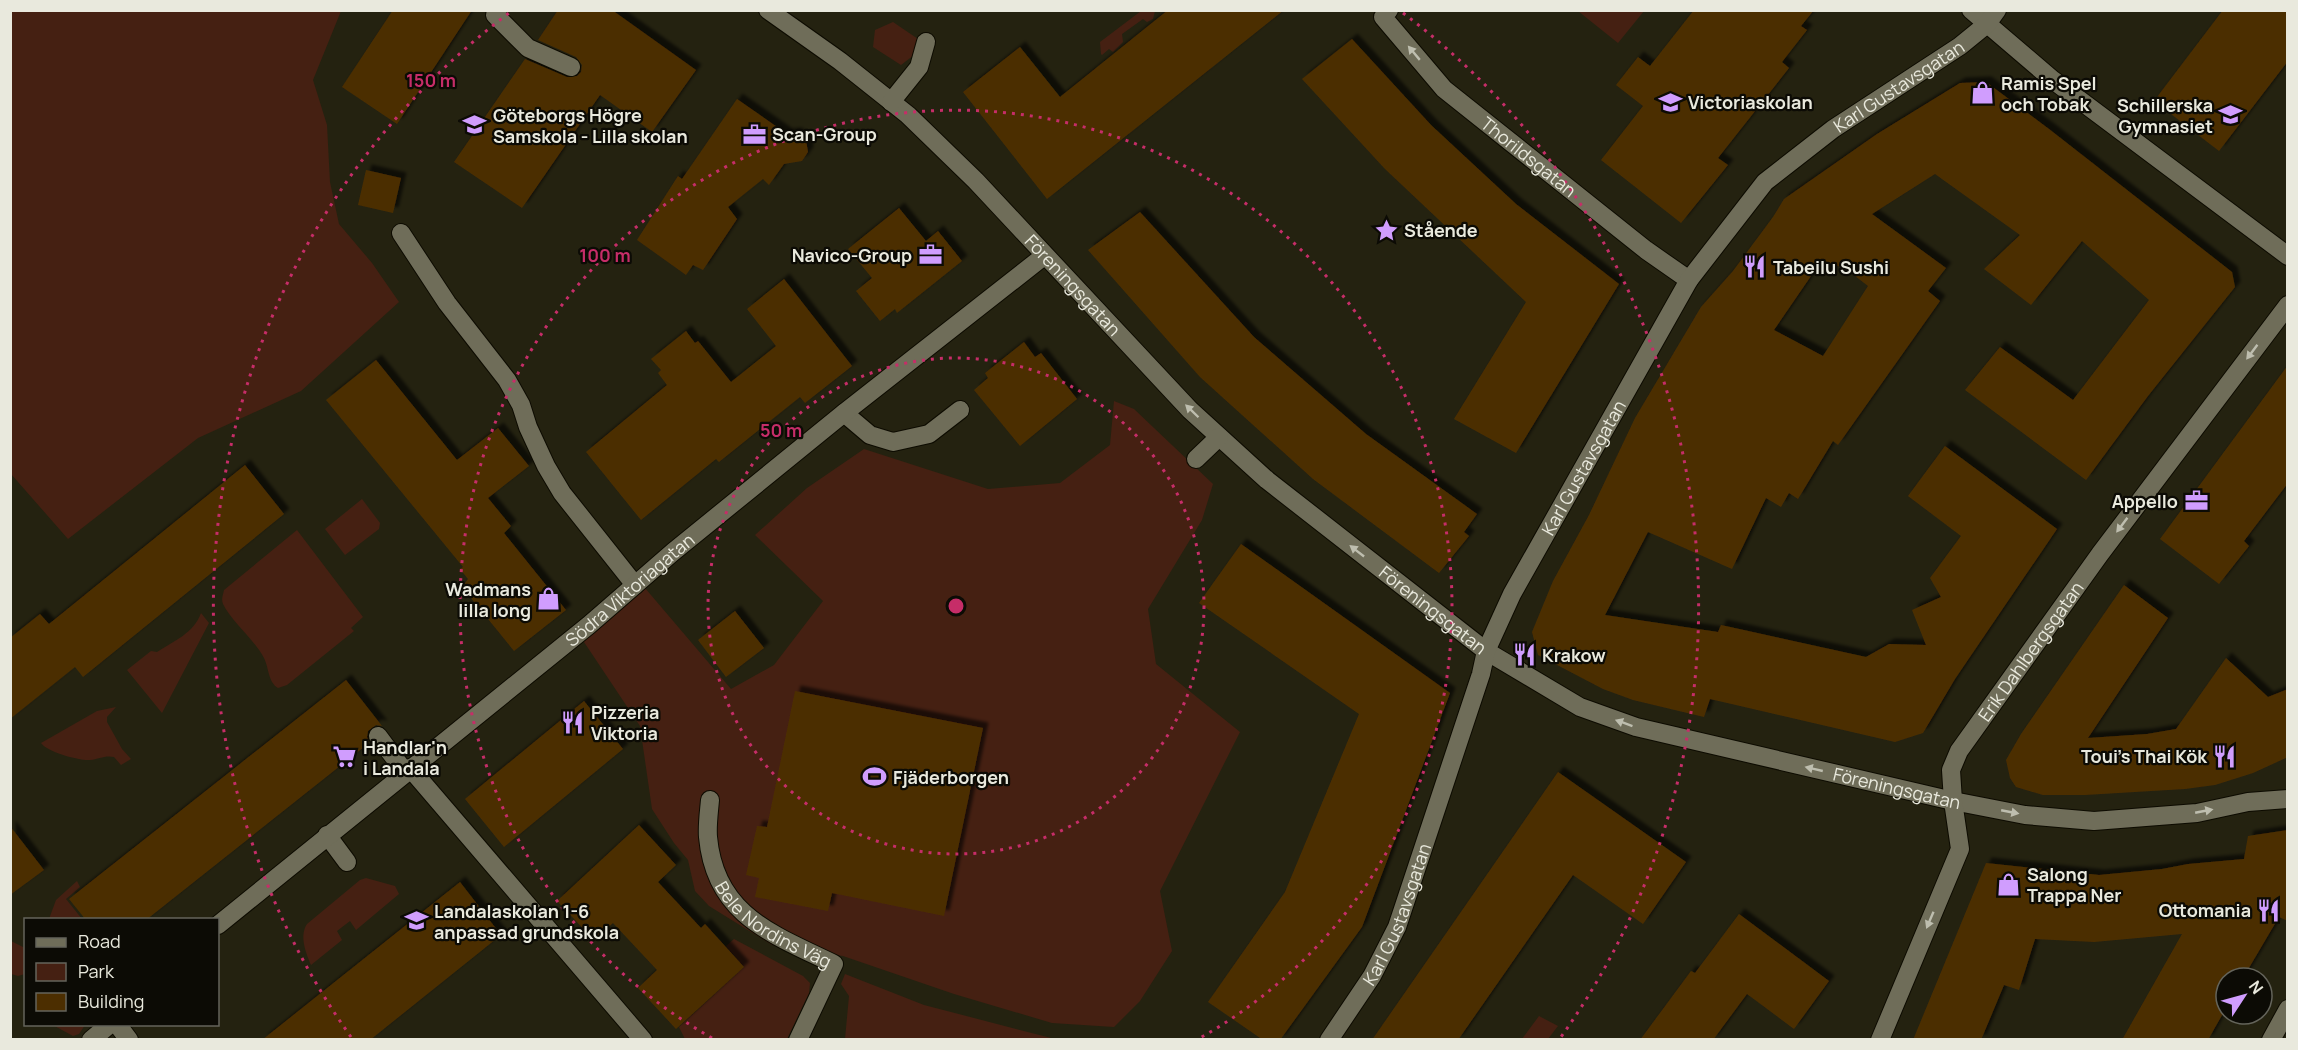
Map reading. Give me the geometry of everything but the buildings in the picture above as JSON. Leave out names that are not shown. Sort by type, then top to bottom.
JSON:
[{"type":"street","points":[[498,10],[495,15],[528,48],[571,67]]},
{"type":"street","name":"Föreningsgatan","points":[[768,10],[840,61],[908,115],[976,181],[1191,411],[1267,480],[1486,651],[1580,707],[1636,727],[1953,801],[2025,815],[2094,821],[2197,813],[2248,802],[2288,799]]},
{"type":"street","points":[[1971,10],[1992,17],[2054,80],[2288,256]]},
{"type":"street","name":"Thorildsgatan","points":[[1386,14],[1444,89],[1646,250],[1689,280]]},
{"type":"street","name":"Karl Gustavsgatan","points":[[1329,1040],[1372,976],[1397,927],[1481,674],[1486,651],[1512,594],[1689,280],[1766,182],[1833,129],[1960,46],[1992,17]]},
{"type":"street","points":[[891,102],[919,67],[926,42]]},
{"type":"street","points":[[401,233],[447,303],[507,380],[521,405],[528,427],[546,466],[562,493],[635,585]]},
{"type":"street","name":"Södra Viktoriagatan","points":[[219,924],[589,625],[844,413],[1044,256]]},
{"type":"street","name":"Erik Dahlbergsgatan","points":[[1880,1040],[1959,849],[1951,770],[1959,751],[2118,530],[2288,305]]},
{"type":"street","points":[[844,413],[870,435],[893,442],[929,434],[960,410]]},
{"type":"street","points":[[1196,459],[1219,436]]},
{"type":"street","points":[[378,736],[643,1040]]},
{"type":"street","name":"Bele Nordins Väg","points":[[710,800],[708,836],[718,880],[727,896],[740,911],[765,931],[834,964],[798,1040]]},
{"type":"street","points":[[327,835],[347,862]]},
{"type":"street","points":[[2271,1040],[2288,1009]]},
{"type":"street","points":[[91,1040],[108,1026]]},
{"type":"street","points":[[118,1026],[129,1040]]},
{"type":"green space","points":[[10,11],[341,11],[313,80],[327,125],[330,182],[339,224],[372,263],[399,302],[301,391],[198,438],[68,539],[11,474]]},
{"type":"green space","points":[[1141,11],[1155,11],[1153,19],[1147,22],[1143,19],[1122,34],[1123,42],[1113,52],[1109,49],[1102,55],[1100,42]]},
{"type":"green space","points":[[1578,11],[1644,11],[1618,43]]},
{"type":"green space","points":[[893,22],[918,39],[914,55],[901,65],[873,47],[875,30]]},
{"type":"green space","points":[[1114,401],[1134,409],[1213,484],[1202,520],[1148,609],[1156,664],[1240,732],[1160,891],[1172,951],[1140,1001],[1114,1027],[1052,1023],[954,994],[843,956],[772,945],[709,906],[695,891],[688,860],[652,809],[640,726],[582,639],[645,588],[731,689],[774,665],[823,601],[755,535],[807,488],[864,449],[988,489],[1060,483],[1110,445]]},
{"type":"green space","points":[[362,499],[380,523],[379,529],[345,555],[325,529]]},
{"type":"green space","points":[[297,530],[363,617],[351,628],[354,631],[287,685],[278,688],[272,682],[260,651],[231,617],[223,604],[222,597],[224,590]]},
{"type":"green space","points":[[201,613],[209,623],[162,713],[127,670],[151,651],[157,652],[183,636],[194,626]]},
{"type":"green space","points":[[116,707],[107,717],[107,722],[122,749],[131,759],[121,765],[114,757],[79,759],[57,753],[41,743],[97,711]]},
{"type":"green space","points":[[366,878],[395,886],[399,894],[356,930],[350,921],[337,931],[342,940],[311,965],[303,939],[307,924],[360,880]]},
{"type":"green space","points":[[77,881],[80,887],[66,899],[81,918],[49,918],[56,900]]},
{"type":"green space","points":[[734,939],[803,976],[810,983],[809,993],[787,1039],[685,1039],[679,1027],[744,967],[726,946]]},
{"type":"green space","points":[[11,941],[24,948],[24,974],[18,976],[11,974]]},
{"type":"green space","points":[[845,974],[924,1005],[1055,1039],[845,1039],[849,996],[841,984]]},
{"type":"green space","points":[[1539,1016],[1558,1026],[1548,1039],[1522,1039]]},
{"type":"green space","points":[[55,1026],[84,1026],[79,1034],[73,1036]]},
{"type":"place","name":"Ramis Spel och Tobak","points":[[1983,93]]},
{"type":"place","name":"Victoriaskolan","points":[[1670,102]]},
{"type":"place","name":"Schillerska Gymnasiet","points":[[2231,115]]},
{"type":"place","name":"Göteborgs Högre Samskola - Lilla skolan","points":[[475,125]]},
{"type":"place","name":"Scan-Group","points":[[754,134]]},
{"type":"place","name":"Stående","points":[[1386,230]]},
{"type":"place","name":"Navico-Group","points":[[930,255]]},
{"type":"place","name":"Tabeilu Sushi","points":[[1755,267]]},
{"type":"place","name":"Appello","points":[[2196,501]]},
{"type":"place","name":"Wadmans lilla long","points":[[549,599]]},
{"type":"place","name":"Krakow","points":[[1524,655]]},
{"type":"place","name":"Pizzeria Viktoria","points":[[573,722]]},
{"type":"place","name":"Toui's Thai Kök","points":[[2225,756]]},
{"type":"place","name":"Handlar'n i Landala","points":[[345,757]]},
{"type":"place","name":"Fjäderborgen","points":[[875,777]]},
{"type":"place","name":"Salong Trappa Ner","points":[[2009,884]]},
{"type":"place","name":"Ottomania","points":[[2269,910]]},
{"type":"place","name":"Landalaskolan 1-6 anpassad grundskola","points":[[416,921]]}]
